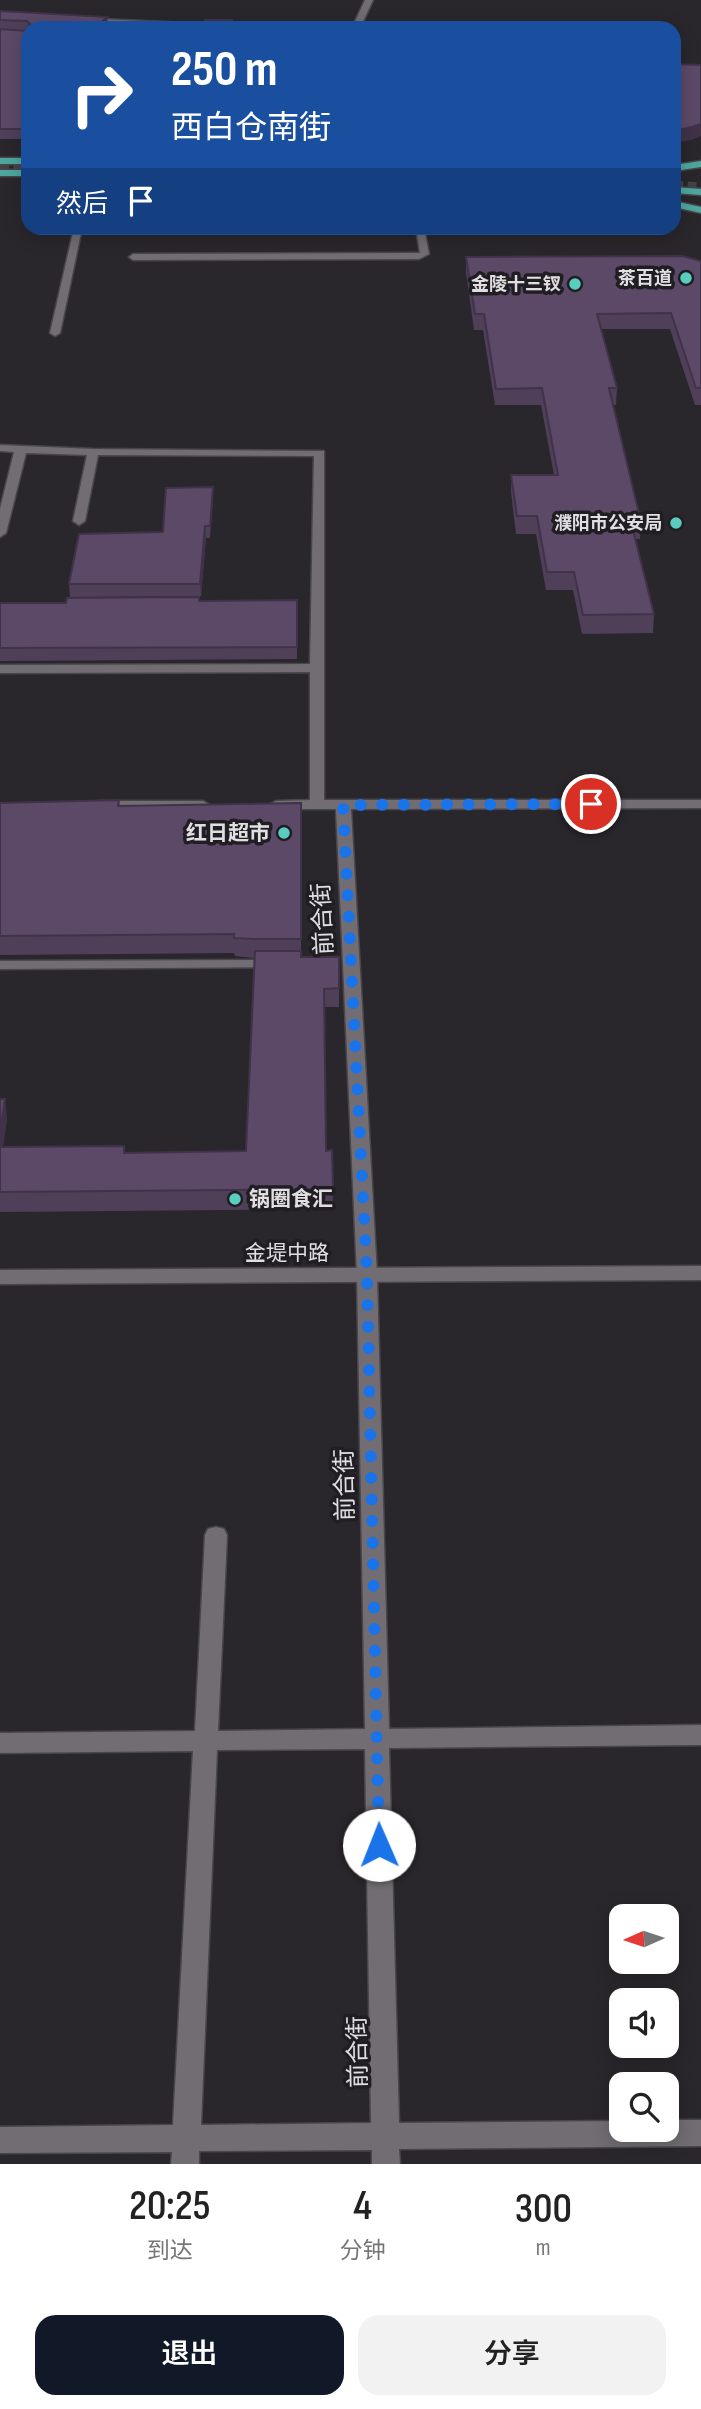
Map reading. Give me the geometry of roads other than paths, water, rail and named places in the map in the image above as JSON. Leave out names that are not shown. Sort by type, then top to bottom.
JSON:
[{"type":"main road","points":[[0,161],[21,161]]},
{"type":"main road","points":[[681,167],[701,164]]},
{"type":"main road","points":[[0,173],[21,173]]},
{"type":"main road","points":[[681,180],[687,180]]},
{"type":"main road","points":[[681,191],[701,192]]},
{"type":"main road","points":[[681,206],[701,210]]},
{"type":"street","points":[[359,21],[369,0]]},
{"type":"street","points":[[69,20],[91,21]]},
{"type":"street","points":[[0,448],[93,452],[320,453],[309,602],[317,667],[317,805]]},
{"type":"street","points":[[0,533],[21,449]]},
{"type":"street","points":[[79,521],[93,452]]},
{"type":"street","points":[[0,669],[317,667]]},
{"type":"street","points":[[262,805],[701,804]]},
{"type":"street","points":[[83,805],[221,805]]},
{"type":"street","name":"前合街","points":[[343,805],[345,964],[367,1275],[386,2164]]},
{"type":"street","name":"金堤中路","points":[[0,1278],[701,1273]]},
{"type":"street","points":[[186,2151],[216,1535]]},
{"type":"street","points":[[0,1743],[701,1735]]},
{"type":"street","points":[[0,2140],[186,2151],[386,2136],[701,2133]]},
{"type":"lane","points":[[55,333],[76,235]]},
{"type":"lane","points":[[133,257],[419,256],[425,254],[421,235]]},
{"type":"lane","points":[[0,965],[284,964]]},
{"type":"tunnel","points":[[0,168],[21,167]]},
{"type":"tunnel","points":[[681,186],[701,187]]},
{"type":"place","name":"茶百道","points":[[686,278]]},
{"type":"place","name":"金陵十三钗","points":[[575,284]]},
{"type":"place","name":"濮阳市公安局","points":[[676,523]]},
{"type":"place","name":"红日超市","points":[[284,833]]},
{"type":"place","name":"锅圈食汇","points":[[235,1199]]}]
